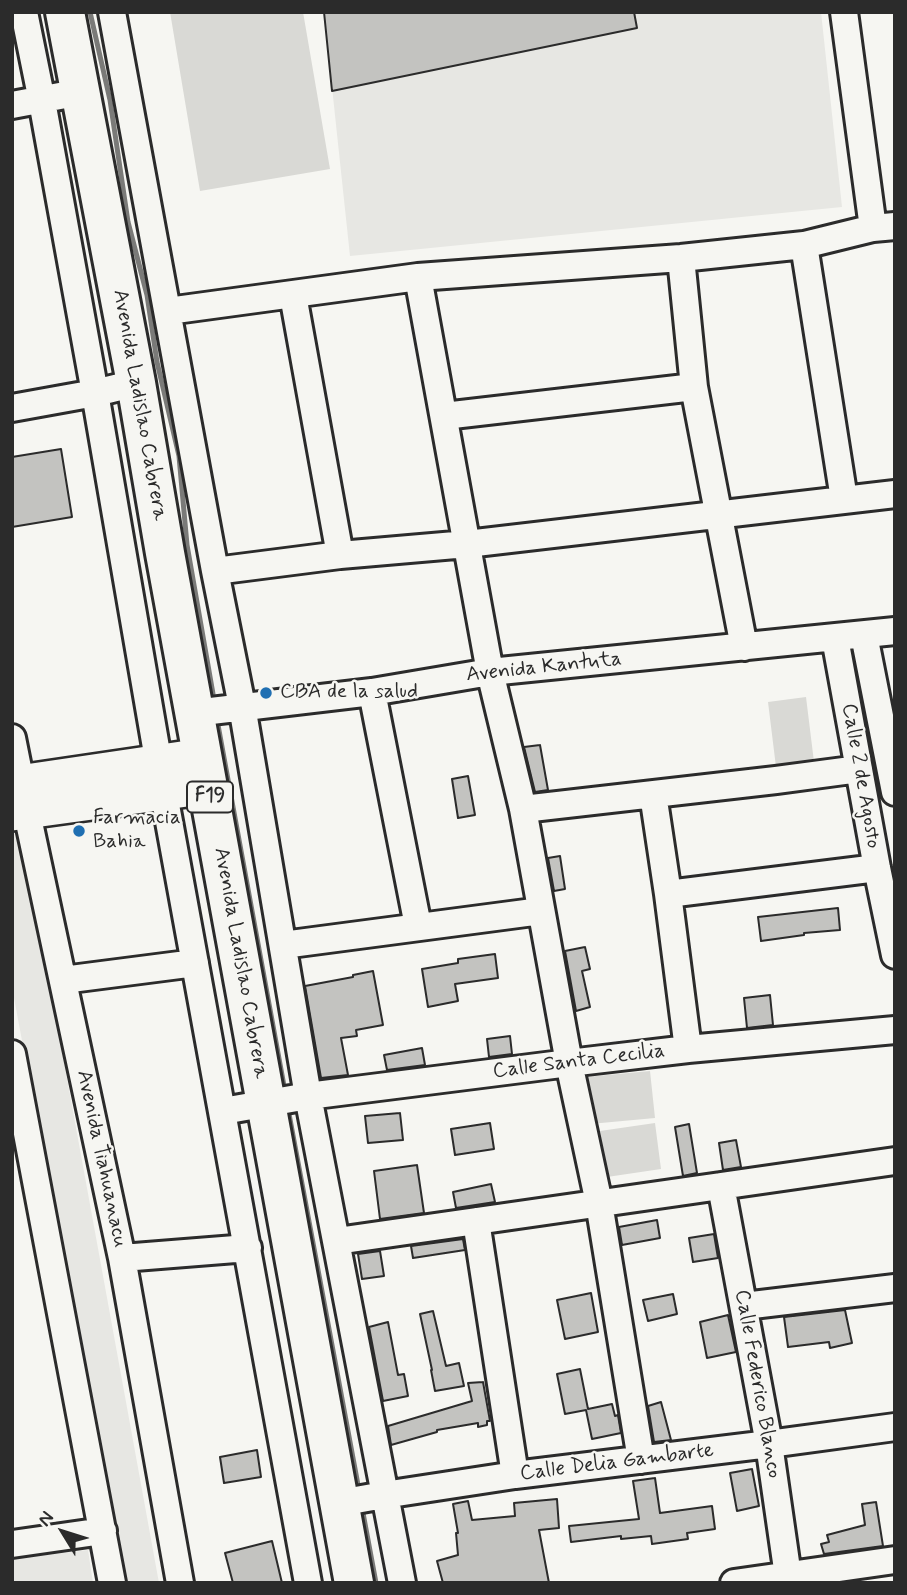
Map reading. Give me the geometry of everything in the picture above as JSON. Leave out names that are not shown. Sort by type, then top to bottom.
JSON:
[{"type":"highway","name":"Avenida Ladislao Cabrera","points":[[65,12],[136,383],[354,1583]]},
{"type":"main road","points":[[18,799],[159,761],[206,771]]},
{"type":"main road","points":[[18,799],[164,794],[206,771]]},
{"type":"street","points":[[24,12],[308,1583]]},
{"type":"street","points":[[112,12],[242,706],[308,1096],[402,1583]]},
{"type":"street","points":[[168,311],[418,277],[681,258],[804,245],[884,227],[844,12]]},
{"type":"street","points":[[12,105],[81,92]]},
{"type":"street","points":[[804,245],[844,499]]},
{"type":"street","points":[[681,258],[694,387],[744,647]]},
{"type":"street","points":[[418,277],[490,672],[523,809],[569,1063],[599,1203],[641,1460]]},
{"type":"street","points":[[293,295],[340,555]]},
{"type":"street","points":[[12,408],[136,383]]},
{"type":"street","points":[[444,416],[694,387]]},
{"type":"street","points":[[215,570],[467,544],[895,494]]},
{"type":"street","name":"Avenida Kantuta","points":[[194,713],[372,692],[490,672],[895,631]]},
{"type":"street","name":"Calle 2 de Agosto","points":[[864,635],[895,792]]},
{"type":"street","name":"Calle 2 de Agosto","points":[[835,638],[895,955]]},
{"type":"street","points":[[372,692],[418,926]]},
{"type":"street","name":"Avenida Tiahuanacu","points":[[12,738],[18,799],[63,980],[122,1258],[180,1583]]},
{"type":"street","points":[[523,809],[859,769]]},
{"type":"street","points":[[653,794],[688,1049]]},
{"type":"street","points":[[668,894],[877,868]]},
{"type":"street","points":[[283,945],[541,911]]},
{"type":"street","points":[[63,980],[195,963]]},
{"type":"street","name":"Calle Santa Cecilia","points":[[223,1111],[308,1096],[569,1063],[895,1030]]},
{"type":"street","points":[[12,1054],[24,1183],[103,1531],[112,1583]]},
{"type":"street","points":[[337,1241],[895,1161]]},
{"type":"street","name":"Calle Federico Blanco","points":[[721,1186],[769,1444],[788,1578]]},
{"type":"street","points":[[476,1221],[515,1475]]},
{"type":"street","points":[[122,1258],[248,1248]]},
{"type":"street","points":[[744,1306],[895,1288]]},
{"type":"street","name":"Calle Delia Gambarte","points":[[339,1503],[515,1475],[895,1427]]},
{"type":"street","points":[[12,1544],[103,1531]]},
{"type":"street","points":[[734,1583],[788,1578],[895,1560]]},
{"type":"shaded area","points":[[170,12],[303,12],[330,169],[200,191]]},
{"type":"shaded area","points":[[324,12],[821,12],[842,207],[350,256]]},
{"type":"shaded area","points":[[806,697],[814,762],[776,767],[768,702]]},
{"type":"shaded area","points":[[12,826],[21,826],[159,1583],[123,1583],[12,987]]},
{"type":"shaded area","points":[[650,1071],[655,1118],[590,1124],[586,1077]]},
{"type":"shaded area","points":[[655,1123],[661,1169],[607,1177],[600,1131]]},
{"type":"shaded area","points":[[88,1550],[93,1583],[12,1583],[12,1559]]},
{"type":"building","points":[[324,12],[634,12],[637,28],[332,91]]},
{"type":"building","points":[[61,449],[72,517],[12,527],[12,457]]},
{"type":"building","points":[[540,745],[548,790],[535,792],[524,747]]},
{"type":"building","points":[[468,776],[475,815],[458,818],[452,779]]},
{"type":"building","points":[[560,856],[565,889],[554,891],[548,858]]},
{"type":"building","points":[[838,908],[840,930],[761,941],[758,917]]},
{"type":"building","points":[[585,947],[590,969],[582,971],[590,1007],[576,1011],[565,951]]},
{"type":"building","points":[[495,954],[498,978],[455,984],[458,1001],[428,1007],[422,969],[458,963],[458,959]]},
{"type":"building","points":[[373,971],[383,1025],[356,1030],[357,1036],[341,1038],[348,1075],[321,1078],[305,986]]},
{"type":"building","points":[[770,995],[773,1025],[747,1028],[744,998]]},
{"type":"building","points":[[510,1036],[512,1054],[489,1057],[487,1039]]},
{"type":"building","points":[[422,1048],[425,1065],[387,1070],[384,1055]]},
{"type":"building","points":[[400,1113],[403,1140],[368,1143],[365,1116]]},
{"type":"building","points":[[490,1123],[494,1149],[455,1155],[451,1129]]},
{"type":"building","points":[[689,1124],[697,1173],[683,1176],[675,1127]]},
{"type":"building","points":[[736,1140],[741,1167],[723,1170],[719,1143]]},
{"type":"building","points":[[417,1165],[424,1213],[380,1219],[374,1171]]},
{"type":"building","points":[[491,1184],[495,1202],[456,1208],[453,1192]]},
{"type":"building","points":[[657,1220],[660,1238],[622,1245],[619,1227]]},
{"type":"building","points":[[714,1234],[718,1258],[693,1262],[689,1238]]},
{"type":"building","points":[[463,1239],[465,1250],[413,1258],[411,1246]]},
{"type":"building","points":[[380,1251],[384,1276],[362,1279],[358,1254]]},
{"type":"building","points":[[591,1293],[598,1332],[565,1339],[557,1300]]},
{"type":"building","points":[[673,1294],[677,1314],[648,1321],[643,1300]]},
{"type":"building","points":[[845,1310],[852,1343],[830,1348],[829,1342],[788,1347],[784,1317]]},
{"type":"building","points":[[433,1311],[446,1366],[459,1363],[464,1386],[435,1391],[420,1314]]},
{"type":"building","points":[[728,1315],[736,1352],[707,1358],[700,1322]]},
{"type":"building","points":[[388,1322],[398,1375],[404,1374],[408,1396],[383,1401],[369,1327]]},
{"type":"building","points":[[580,1369],[588,1409],[612,1404],[615,1416],[618,1415],[621,1433],[592,1439],[586,1410],[565,1414],[557,1374]]},
{"type":"building","points":[[483,1382],[490,1421],[487,1421],[487,1425],[478,1427],[478,1423],[437,1430],[391,1445],[388,1426],[472,1401],[468,1383]]},
{"type":"building","points":[[661,1402],[671,1440],[654,1442],[648,1406]]},
{"type":"building","points":[[257,1450],[261,1477],[224,1483],[220,1457]]},
{"type":"building","points":[[752,1469],[759,1506],[737,1511],[730,1473]]},
{"type":"building","points":[[655,1478],[660,1513],[712,1506],[715,1529],[687,1533],[688,1539],[652,1544],[651,1536],[621,1539],[621,1536],[571,1542],[569,1526],[639,1519],[633,1481]]},
{"type":"building","points":[[557,1499],[559,1528],[539,1530],[549,1583],[443,1583],[437,1561],[458,1555],[458,1533],[453,1504],[468,1501],[472,1520],[515,1516],[514,1503]]},
{"type":"building","points":[[876,1502],[883,1546],[824,1554],[821,1544],[829,1542],[827,1535],[865,1525],[862,1504]]},
{"type":"building","points":[[272,1541],[282,1583],[233,1583],[225,1553]]},
{"type":"waterway","points":[[90,12],[110,100],[128,222],[147,295],[157,362],[179,456],[187,545],[213,694]]},
{"type":"waterway","points":[[218,725],[284,1086]]},
{"type":"waterway","points":[[289,1114],[358,1485]]},
{"type":"waterway","points":[[363,1513],[376,1583]]},
{"type":"place","name":"CBA de la salud","points":[[266,693]]},
{"type":"place","name":"Farmacia Bahia","points":[[79,831]]}]
